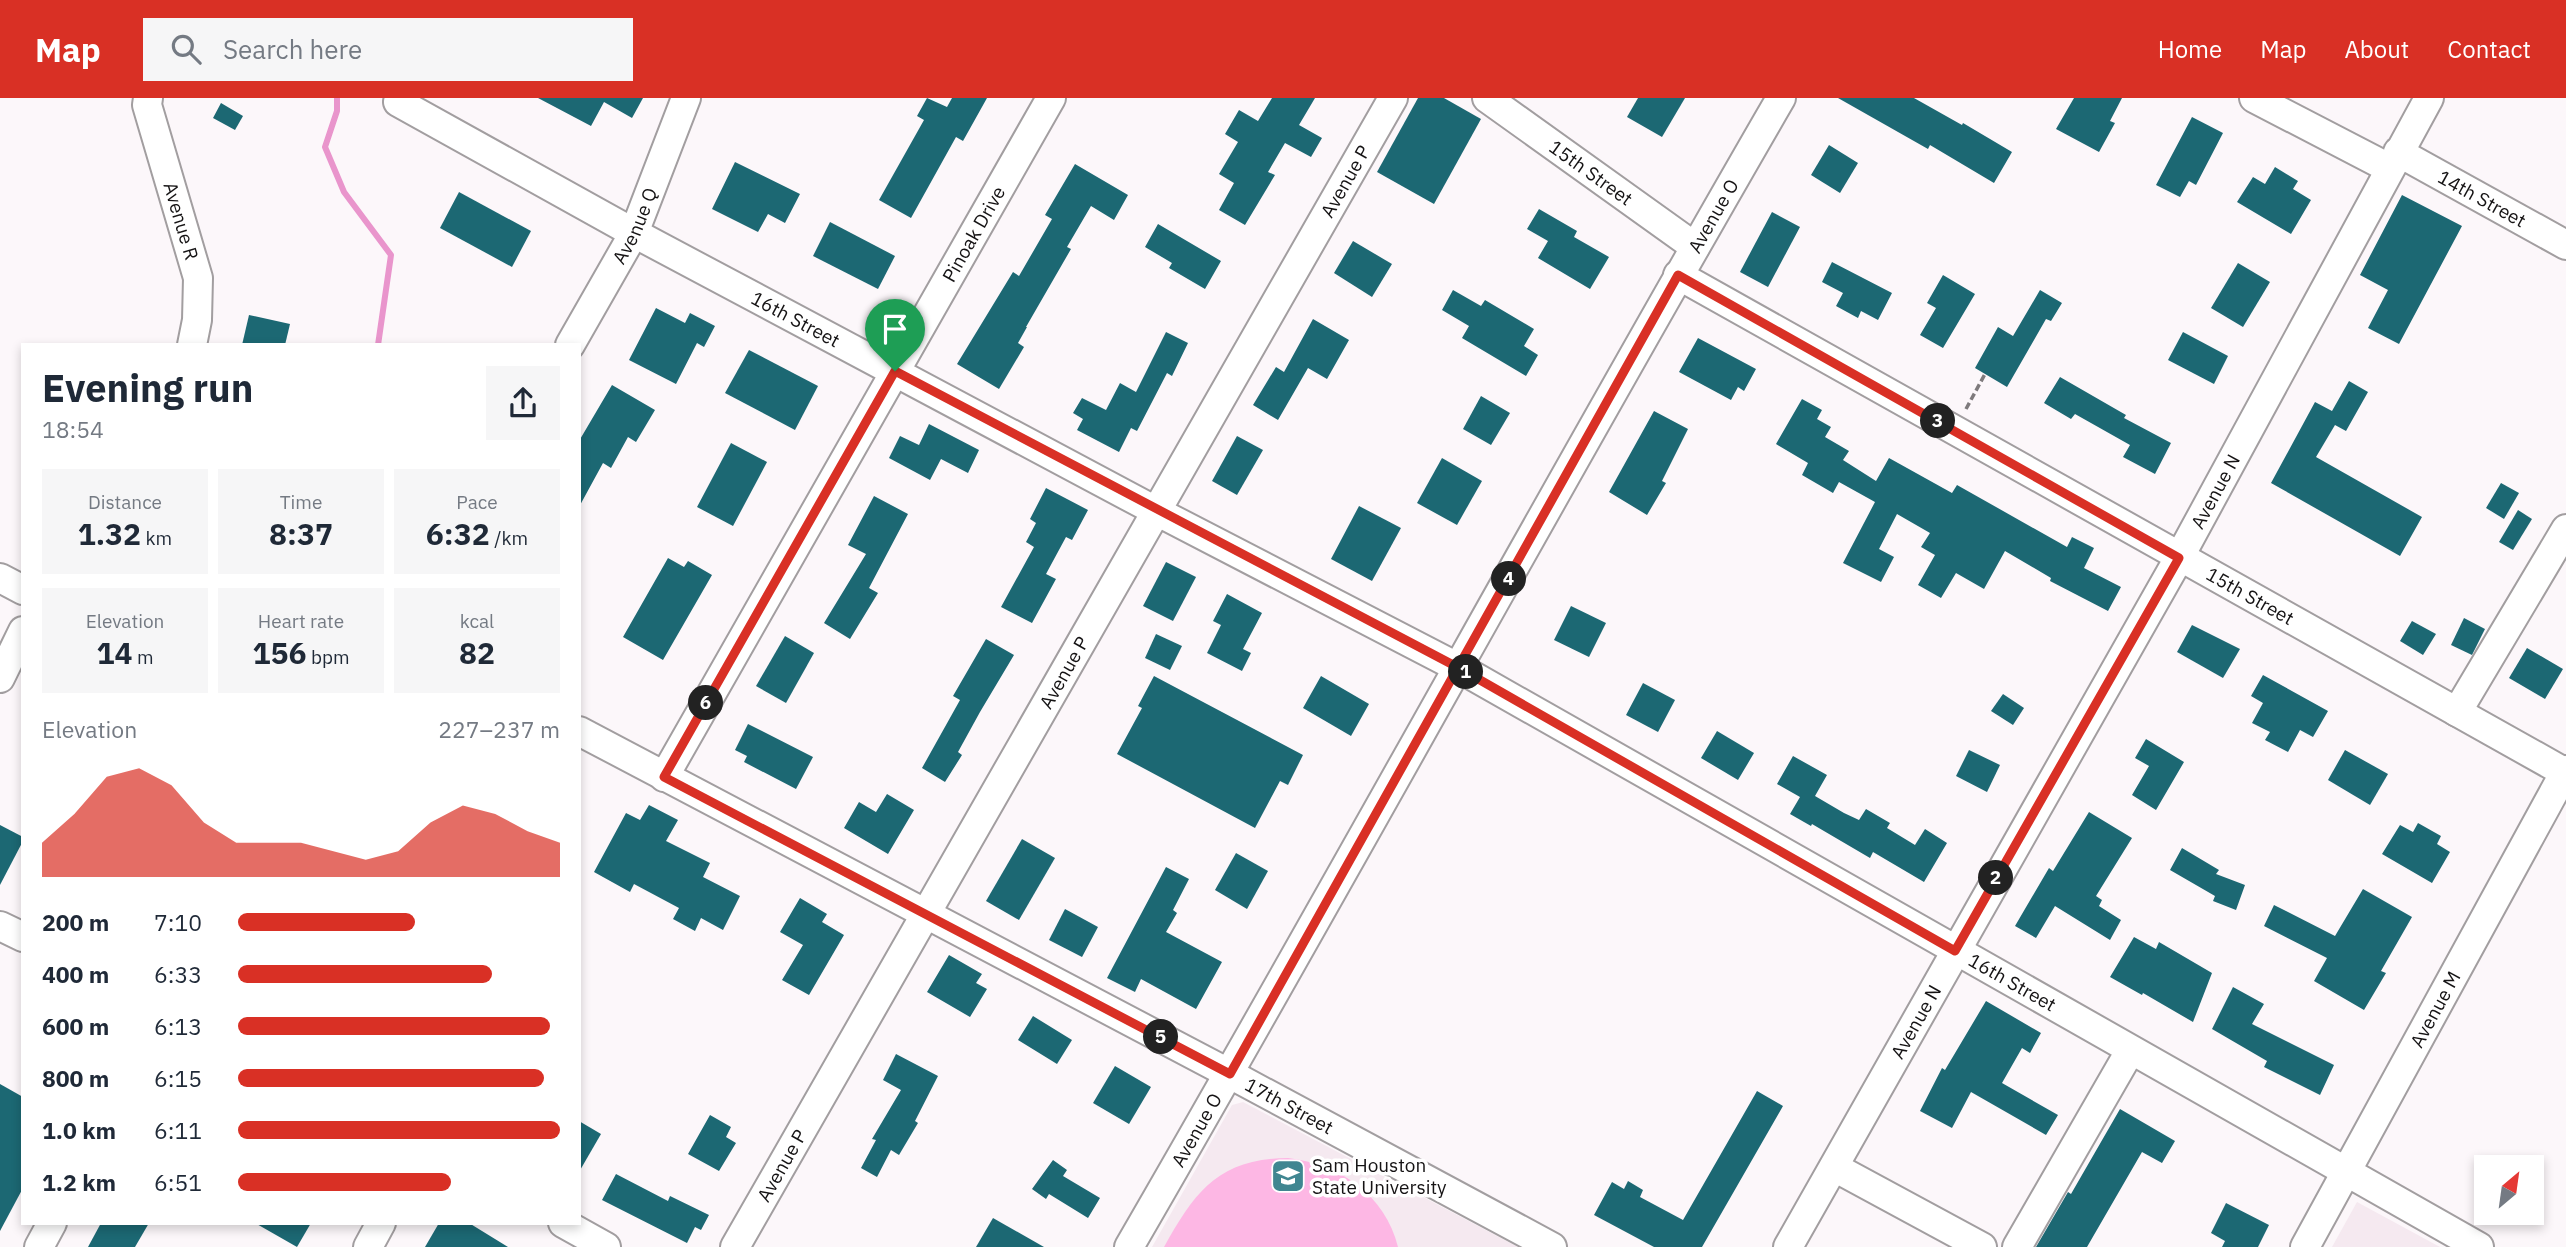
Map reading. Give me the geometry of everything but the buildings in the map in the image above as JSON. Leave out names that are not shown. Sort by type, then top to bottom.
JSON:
[{"type":"street","name":"Avenue R","points":[[148,98],[147,105],[198,278],[197,320],[192,343]]},
{"type":"street","name":"Avenue Q","points":[[571,343],[634,233],[686,98]]},
{"type":"street","name":"Pinoak Drive","points":[[664,777],[1051,98]]},
{"type":"street","name":"Avenue P","points":[[735,1247],[1393,98]]},
{"type":"street","name":"15th Street","points":[[1487,98],[1695,247]]},
{"type":"street","name":"Avenue O","points":[[1129,1247],[1230,1074],[1678,275],[1781,98]]},
{"type":"street","name":"14th Street","points":[[2254,98],[2394,160],[2566,245]]},
{"type":"street","name":"Avenue N","points":[[1788,1247],[2179,558],[2429,98]]},
{"type":"street","name":"16th Street","points":[[398,102],[634,233],[1156,511],[1459,668],[2479,1247]]},
{"type":"street","name":"15th Street","points":[[1678,275],[2179,558],[2566,772]]},
{"type":"street","points":[[2457,712],[2566,529]]},
{"type":"street","points":[[0,578],[21,589]]},
{"type":"street","points":[[0,678],[21,635]]},
{"type":"street","name":"17th Street","points":[[581,733],[926,913],[1552,1247]]},
{"type":"street","name":"Avenue M","points":[[2305,1247],[2566,772]]},
{"type":"street","points":[[2017,1247],[2130,1051]]},
{"type":"street","points":[[1833,1167],[1982,1247]]},
{"type":"street","points":[[38,1247],[51,1225]]},
{"type":"street","points":[[368,1247],[381,1225]]},
{"type":"street","points":[[567,1225],[607,1247]]},
{"type":"path","points":[[1953,430],[1985,374]]},
{"type":"shaded area","name":"Sam Houston State University","points":[[1243,1102],[1518,1247],[1152,1247],[1232,1105]]},
{"type":"shaded area","points":[[1288,1158],[1325,1167],[1358,1185],[1383,1212],[1398,1247],[1164,1247],[1187,1210],[1212,1182],[1244,1164]]},
{"type":"shaded area","points":[[2357,1202],[2440,1247],[2332,1247]]},
{"type":"waterway","points":[[337,98],[337,111],[325,147],[344,192],[391,255],[378,343]]},
{"type":"place","name":"Sam Houston State University","points":[[1288,1176]]},
{"type":"route","points":[[895,371],[664,777],[1230,1074],[1459,668],[1678,275],[2179,558],[1955,951],[1459,668],[1156,511],[895,371]]}]
